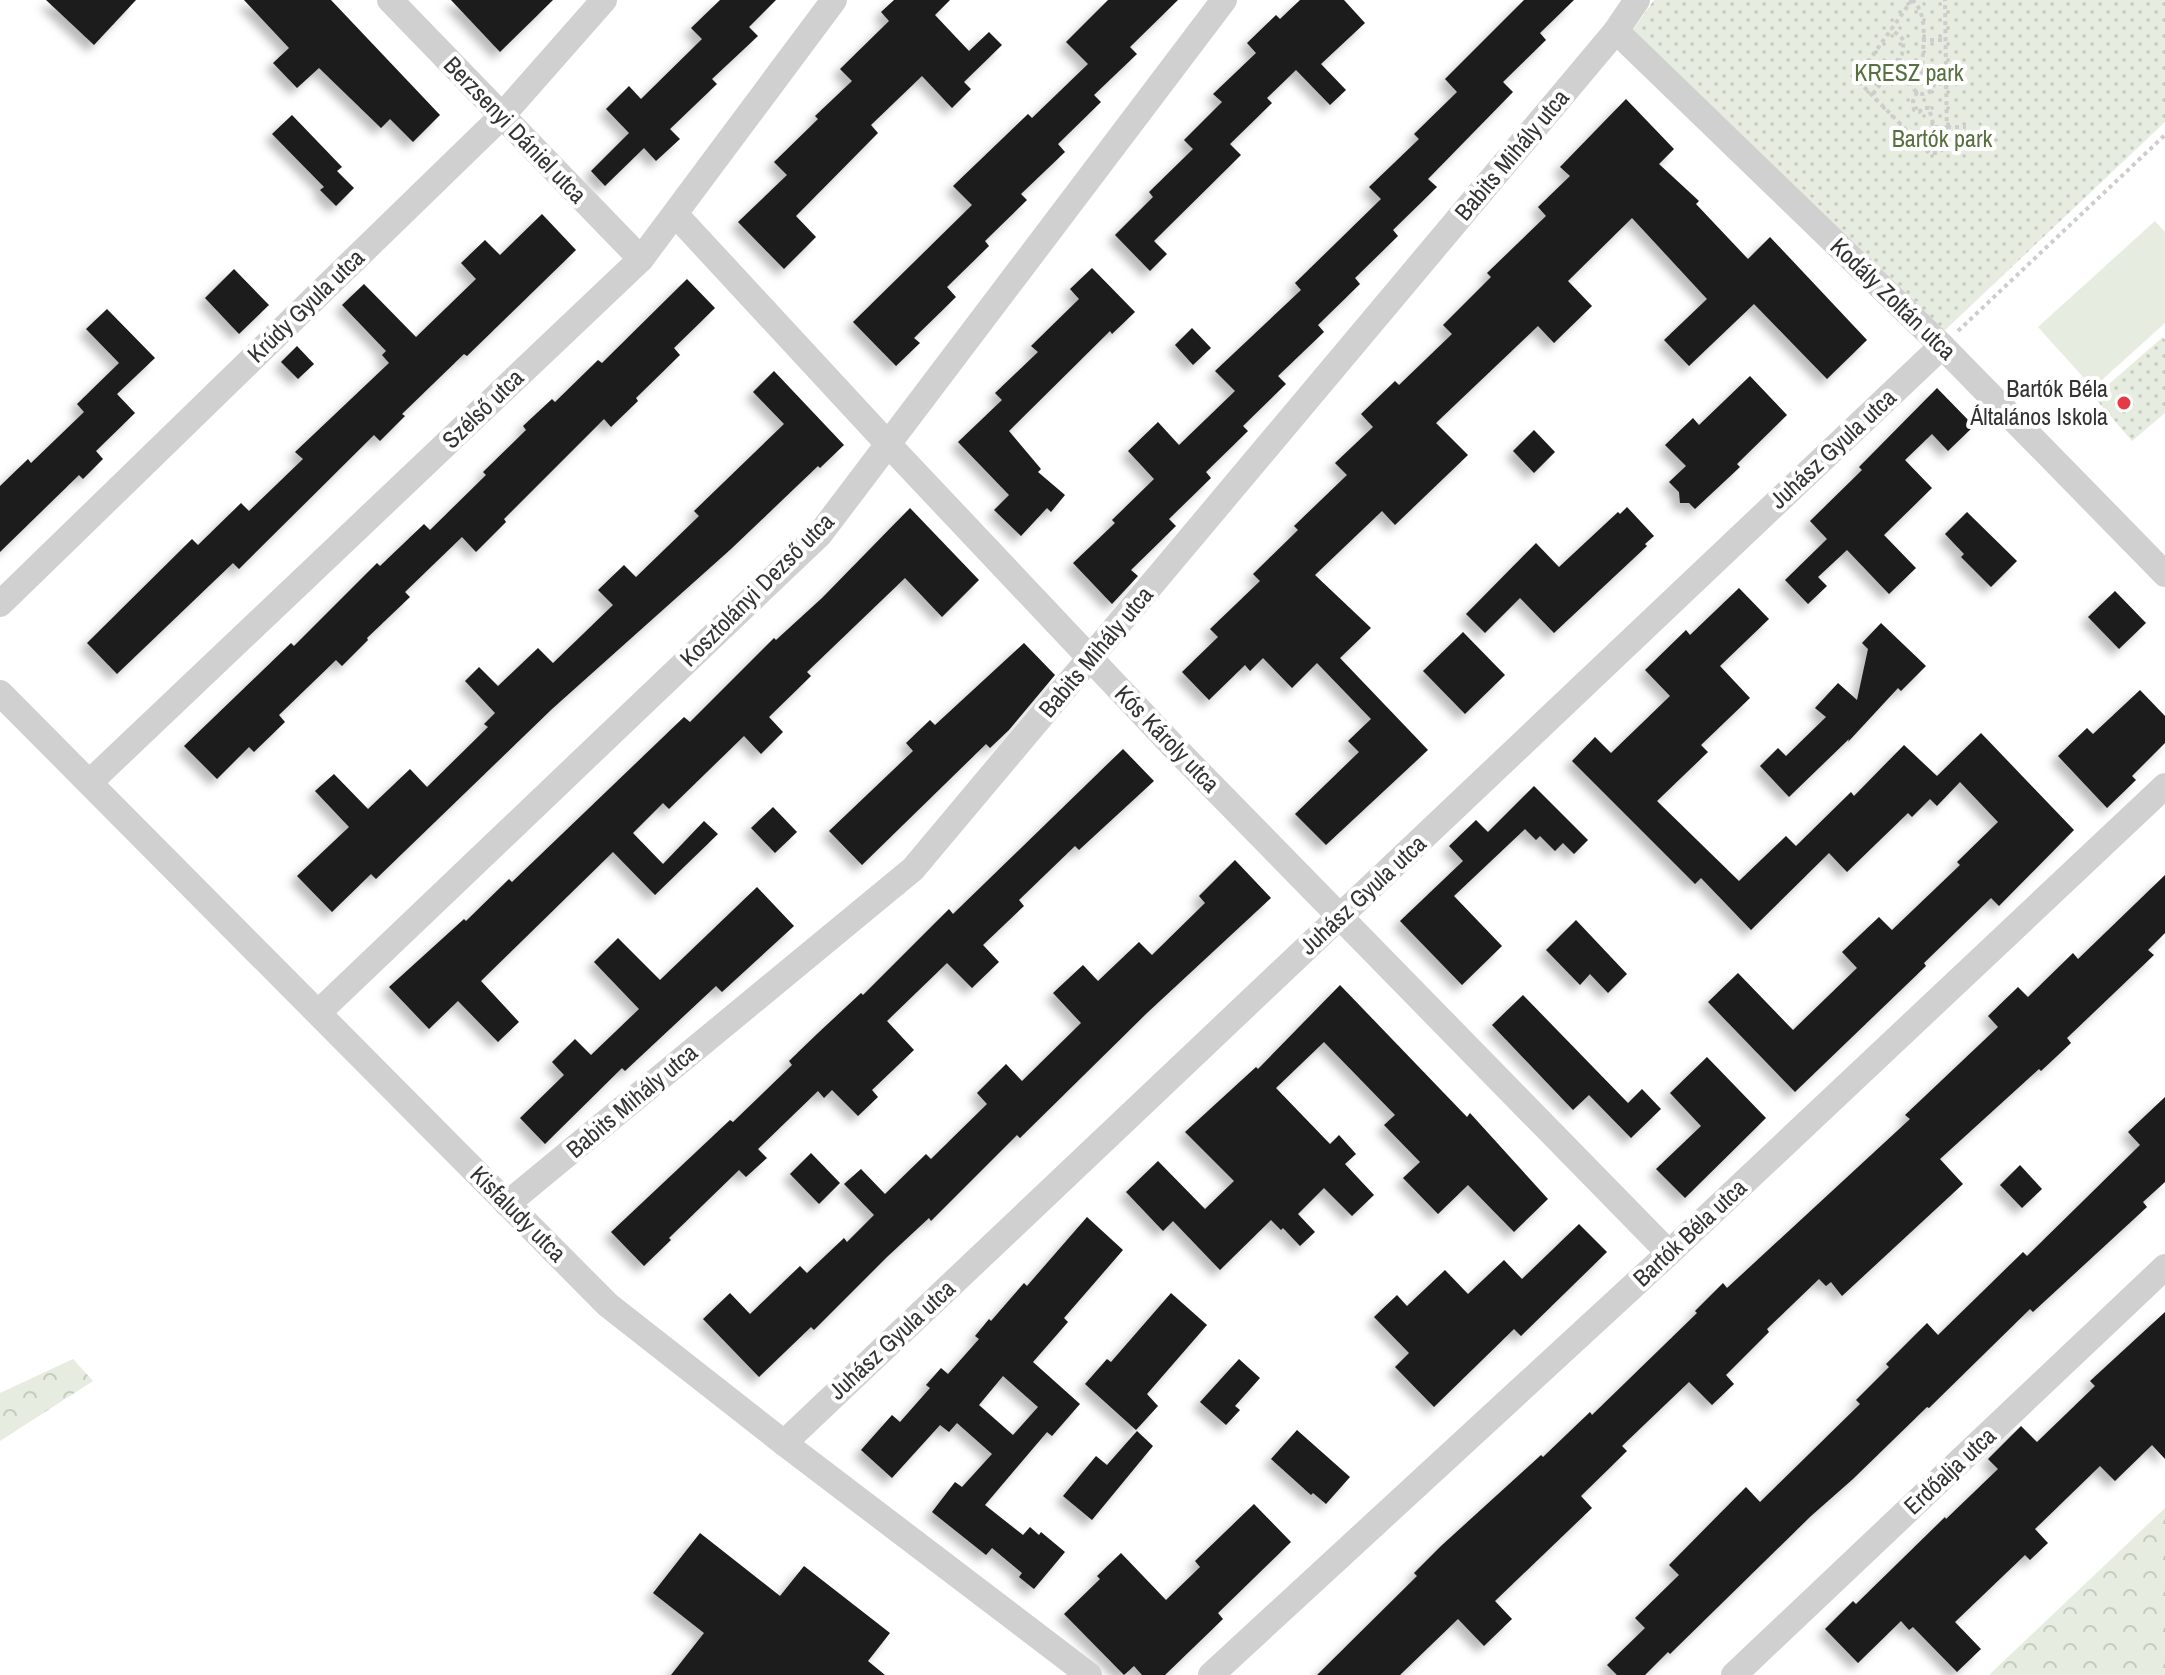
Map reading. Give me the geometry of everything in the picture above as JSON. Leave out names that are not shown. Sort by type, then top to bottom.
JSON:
[{"type":"street","name":"Berzsenyi Dániel utca","points":[[390,0],[641,259]]},
{"type":"street","name":"Krúdy Gyula utca","points":[[0,604],[501,117],[604,0]]},
{"type":"street","name":"Szélső utca","points":[[90,782],[641,259],[834,0]]},
{"type":"street","name":"Kosztolányi Dezső utca","points":[[319,1012],[820,534],[1224,0]]},
{"type":"street","name":"Babits Mihály utca","points":[[507,1204],[913,869],[1616,31],[1637,0]]},
{"type":"street","name":"Kodály Zoltán utca","points":[[1616,31],[1942,346],[2165,574]]},
{"type":"street","name":"Kós Károly utca","points":[[676,215],[1091,659],[1669,1253]]},
{"type":"street","name":"Juhász Gyula utca","points":[[784,1443],[1942,346]]},
{"type":"street","name":"Kisfaludy utca","points":[[0,693],[608,1305],[1089,1675]]},
{"type":"street","name":"Bartók Béla utca","points":[[1211,1675],[1669,1253],[2165,786]]},
{"type":"street","name":"Erdőalja utca","points":[[1734,1675],[2165,1267]]},
{"type":"path","points":[[1922,72],[1921,11],[1912,0],[1861,72],[1862,82],[1929,153],[1935,153],[1945,147],[1947,128],[1945,0]]},
{"type":"path","points":[[1872,95],[1902,54],[1904,40],[1891,29]]},
{"type":"path","points":[[1922,40],[1946,40]]},
{"type":"path","points":[[1917,92],[1928,93],[1934,83],[1932,77],[1922,72]]},
{"type":"path","points":[[1922,72],[1913,77],[1911,83],[1917,92],[1914,110],[1919,112],[1929,108],[1934,127],[1966,127]]},
{"type":"path","points":[[1934,83],[1946,83]]},
{"type":"path","points":[[1942,346],[2165,135]]},
{"type":"green space","name":"Bartók park","points":[[1654,0],[2165,0],[2165,122],[1942,333],[1632,31]]},
{"type":"green space","points":[[2155,221],[2165,232],[2165,323],[2093,388],[2038,327]]},
{"type":"green space","points":[[2163,337],[2165,413],[2132,441],[2094,397]]},
{"type":"green space","points":[[73,1359],[93,1381],[0,1441],[0,1393]]},
{"type":"green space","points":[[2165,1508],[2165,1675],[1989,1675]]},
{"type":"building","points":[[46,0],[136,0],[94,45]]},
{"type":"building","points":[[244,0],[331,0],[440,115],[413,142],[390,119],[381,128],[319,68],[297,88],[273,63],[289,48]]},
{"type":"building","points":[[451,0],[553,0],[500,52]]},
{"type":"building","points":[[720,0],[776,0],[749,27],[758,36],[712,79],[717,84],[670,129],[680,139],[656,161],[644,148],[605,186],[591,171],[629,133],[606,109],[629,86],[641,99],[702,39],[691,28]]},
{"type":"building","points":[[894,0],[950,0],[935,15],[969,51],[989,32],[1002,45],[964,82],[971,89],[952,108],[922,76],[871,125],[878,133],[796,216],[816,237],[784,269],[738,222],[787,175],[774,162],[852,81],[840,69],[889,21],[881,12]]},
{"type":"building","points":[[1108,0],[1178,0],[1130,47],[1137,54],[1094,95],[1101,102],[1058,144],[1065,152],[1021,194],[1027,200],[985,241],[989,246],[947,287],[956,297],[914,338],[920,343],[896,366],[853,322],[972,205],[953,186],[1028,114],[1032,118],[1088,64],[1066,42]]},
{"type":"building","points":[[1300,0],[1344,0],[1365,23],[1321,64],[1346,90],[1330,105],[1296,70],[1267,98],[1272,103],[1230,144],[1241,155],[1154,241],[1167,254],[1150,271],[1115,235],[1153,197],[1149,192],[1193,149],[1184,140],[1222,102],[1213,94],[1256,53],[1247,43],[1276,15],[1280,19]]},
{"type":"building","points":[[1524,0],[1574,0],[1540,33],[1546,40],[1503,82],[1513,92],[1428,179],[1437,187],[1393,230],[1398,236],[1355,278],[1360,284],[1318,325],[1324,332],[1278,376],[1286,384],[1243,426],[1248,431],[1206,472],[1211,478],[1169,519],[1176,526],[1131,570],[1138,576],[1112,604],[1073,563],[1115,523],[1112,520],[1154,479],[1128,451],[1158,422],[1179,445],[1235,391],[1215,371],[1301,290],[1295,283],[1381,199],[1369,187],[1419,139],[1414,134],[1457,92],[1445,79]]},
{"type":"building","points":[[1626,99],[1674,149],[1659,164],[1699,201],[1696,204],[1748,259],[1770,237],[1867,340],[1827,379],[1754,304],[1689,366],[1664,340],[1707,299],[1632,218],[1568,281],[1592,306],[1554,343],[1538,326],[1436,423],[1468,455],[1395,525],[1382,511],[1315,575],[1371,628],[1340,658],[1428,750],[1326,845],[1295,814],[1359,752],[1348,741],[1371,719],[1317,663],[1292,688],[1263,658],[1250,671],[1245,665],[1209,700],[1182,672],[1218,637],[1210,629],[1260,581],[1253,574],[1298,530],[1294,526],[1347,475],[1335,463],[1373,427],[1361,414],[1395,381],[1399,385],[1452,334],[1443,325],[1491,277],[1487,273],[1546,216],[1538,207],[1570,176],[1560,167]]},
{"type":"building","points":[[292,115],[342,167],[337,171],[354,188],[336,206],[320,190],[324,187],[272,134]]},
{"type":"building","points":[[542,214],[576,250],[402,414],[405,416],[380,441],[374,435],[239,569],[233,563],[117,674],[87,643],[192,539],[198,545],[241,503],[249,511],[303,459],[295,452],[389,363],[382,355],[386,351],[342,305],[364,284],[416,337],[476,279],[461,263],[485,240],[500,255]]},
{"type":"building","points":[[1092,268],[1135,312],[1112,334],[1110,331],[1009,431],[1041,469],[1038,472],[1065,495],[1051,512],[1047,508],[1021,536],[994,510],[1009,495],[958,442],[1002,400],[995,393],[1038,352],[1031,346],[1079,299],[1070,289]]},
{"type":"building","points":[[234,269],[269,305],[239,334],[205,298]]},
{"type":"building","points":[[687,279],[715,308],[674,348],[680,355],[611,427],[604,419],[504,519],[506,522],[476,552],[462,537],[405,592],[410,597],[342,666],[336,660],[279,715],[285,722],[254,752],[249,747],[217,779],[184,746],[291,643],[294,646],[377,563],[380,566],[424,524],[430,530],[486,475],[483,472],[526,430],[523,426],[552,399],[555,402],[598,360],[602,363]]},
{"type":"building","points":[[107,309],[155,358],[117,394],[135,413],[96,451],[103,459],[83,479],[79,475],[0,552],[0,486],[28,459],[31,463],[84,412],[77,404],[119,363],[86,329]]},
{"type":"building","points":[[1192,328],[1211,348],[1193,365],[1175,345]]},
{"type":"building","points":[[297,346],[314,364],[298,379],[281,362]]},
{"type":"building","points":[[774,371],[844,445],[552,709],[376,879],[371,874],[332,912],[297,876],[349,827],[315,791],[334,774],[368,809],[410,769],[427,787],[488,727],[484,724],[495,713],[465,681],[479,667],[498,686],[538,648],[553,663],[613,605],[598,590],[624,565],[636,577],[699,516],[694,511],[784,424],[753,392]]},
{"type":"building","points":[[1750,376],[1787,415],[1737,464],[1740,467],[1695,509],[1689,503],[1680,503],[1679,492],[1669,482],[1686,466],[1665,445],[1693,418],[1699,425]]},
{"type":"building","points":[[1937,388],[1974,426],[1948,451],[1932,434],[1905,460],[1932,488],[1884,535],[1916,568],[1889,594],[1847,550],[1818,577],[1827,586],[1808,604],[1785,580],[1827,539],[1810,521]]},
{"type":"building","points":[[1534,430],[1555,452],[1534,473],[1513,451]]},
{"type":"building","points":[[1627,507],[1654,536],[1554,633],[1520,598],[1485,633],[1466,614],[1536,543],[1559,567]]},
{"type":"building","points":[[910,508],[979,580],[942,617],[905,578],[807,672],[811,676],[769,717],[783,732],[761,754],[744,736],[669,809],[663,803],[633,833],[663,864],[704,821],[718,834],[655,895],[613,852],[481,981],[519,1022],[498,1042],[458,1001],[429,1029],[389,987],[464,919],[466,921],[509,879],[512,882],[684,717],[690,722],[774,638],[776,640],[822,598]]},
{"type":"building","points":[[1967,512],[2017,561],[1991,587],[1961,557],[1964,554],[1945,534]]},
{"type":"building","points":[[1739,588],[1769,619],[1720,666],[1750,698],[1701,745],[1708,752],[1657,801],[1739,881],[1786,836],[1796,846],[1851,792],[1854,796],[1904,745],[1937,776],[1981,733],[2074,830],[1999,906],[1991,898],[1924,963],[1926,966],[1795,1092],[1708,1002],[1738,973],[1793,1030],[1857,968],[1842,952],[1879,917],[1892,930],[1960,865],[1957,862],[1998,822],[1960,782],[1937,806],[1930,799],[1912,817],[1908,813],[1847,872],[1829,853],[1751,930],[1701,878],[1695,884],[1572,761],[1595,737],[1611,753],[1670,696],[1645,670],[1686,630],[1690,635]]},
{"type":"building","points":[[2115,591],[2146,623],[2119,649],[2088,617]]},
{"type":"building","points":[[1881,623],[1926,666],[1901,691],[1898,688],[1848,742],[1849,739],[1789,797],[1760,766],[1778,748],[1786,756],[1826,717],[1815,708],[1838,683],[1857,700],[1868,649],[1862,643]]},
{"type":"building","points":[[1463,632],[1505,675],[1465,714],[1423,671]]},
{"type":"building","points":[[1024,643],[1055,675],[1009,730],[990,748],[986,744],[862,865],[829,831],[913,751],[906,743],[930,720],[935,725]]},
{"type":"building","points":[[2140,690],[2165,716],[2165,743],[2132,776],[2136,780],[2107,808],[2058,756],[2087,728],[2093,734]]},
{"type":"building","points":[[1123,749],[1154,781],[1079,850],[1075,846],[1019,900],[1024,906],[983,945],[999,962],[972,988],[947,963],[887,1021],[914,1050],[872,1090],[878,1097],[858,1116],[832,1090],[824,1098],[818,1091],[758,1149],[767,1158],[746,1177],[739,1170],[644,1266],[611,1232],[730,1120],[733,1122],[792,1065],[789,1061],[817,1034],[861,993],[863,995],[949,909],[953,914]]},
{"type":"building","points":[[1534,786],[1588,840],[1574,854],[1563,843],[1555,851],[1540,836],[1536,840],[1525,829],[1454,896],[1502,946],[1462,985],[1400,921],[1463,861],[1449,846],[1476,820],[1488,832]]},
{"type":"building","points":[[773,807],[797,832],[775,853],[751,828]]},
{"type":"building","points":[[1235,860],[1271,898],[1147,1013],[1020,1138],[1017,1135],[931,1221],[929,1218],[814,1330],[811,1327],[759,1377],[703,1319],[730,1293],[750,1314],[800,1266],[807,1273],[844,1238],[847,1242],[874,1215],[844,1184],[861,1169],[885,1194],[926,1154],[931,1159],[987,1104],[977,1093],[1006,1064],[1022,1081],[1081,1023],[1053,993],[1083,965],[1098,981],[1139,942],[1152,955],[1205,903],[1199,896]]},
{"type":"building","points":[[2165,875],[2165,933],[2148,950],[2154,955],[2067,1038],[2071,1043],[1940,1159],[1963,1184],[1842,1296],[1831,1282],[1826,1286],[1819,1279],[1767,1329],[1769,1332],[1726,1375],[1734,1384],[1712,1405],[1689,1382],[1622,1446],[1627,1451],[1581,1496],[1592,1508],[1495,1601],[1512,1619],[1484,1646],[1458,1619],[1400,1675],[1317,1675],[1417,1576],[1414,1573],[1441,1546],[1590,1412],[1592,1415],[1697,1313],[1695,1311],[1723,1283],[1727,1288],[1910,1119],[1905,1115],[1998,1027],[1988,1016],[2018,987],[2028,997],[2073,953],[2078,959]]},
{"type":"building","points":[[757,887],[794,926],[722,992],[716,986],[625,1071],[622,1068],[545,1144],[520,1118],[564,1075],[552,1062],[575,1039],[591,1055],[639,1009],[594,962],[618,938],[660,980]]},
{"type":"building","points":[[1576,920],[1627,974],[1608,993],[1590,974],[1580,985],[1546,950]]},
{"type":"building","points":[[1340,985],[1467,1117],[1470,1113],[1548,1199],[1514,1232],[1468,1185],[1438,1214],[1403,1178],[1420,1162],[1384,1125],[1395,1115],[1324,1042],[1276,1088],[1330,1144],[1339,1135],[1356,1154],[1345,1164],[1374,1195],[1352,1216],[1324,1188],[1298,1214],[1315,1232],[1300,1246],[1271,1220],[1220,1270],[1173,1221],[1163,1231],[1126,1192],[1158,1161],[1205,1209],[1234,1181],[1185,1132],[1256,1067],[1258,1069]]},
{"type":"building","points":[[1523,995],[1628,1103],[1642,1089],[1661,1109],[1631,1138],[1589,1095],[1573,1110],[1492,1025]]},
{"type":"building","points":[[1707,1057],[1766,1118],[1685,1198],[1656,1169],[1701,1126],[1670,1093]]},
{"type":"building","points":[[2165,1097],[2165,1182],[2143,1202],[2147,1207],[2033,1312],[2030,1309],[1670,1654],[1668,1652],[1645,1675],[1617,1675],[1607,1665],[1645,1628],[1635,1618],[1679,1575],[1669,1565],[1746,1487],[1760,1502],[1860,1404],[1856,1400],[1927,1323],[1938,1335],[2023,1252],[2027,1256],[2140,1145],[2128,1132]]},
{"type":"building","points":[[811,1153],[840,1183],[819,1204],[790,1174]]},
{"type":"building","points":[[2020,1165],[2042,1189],[2022,1208],[2000,1185]]},
{"type":"building","points":[[1087,1217],[1123,1250],[1064,1318],[1068,1322],[1033,1362],[1080,1404],[1052,1436],[1047,1432],[985,1505],[1023,1535],[1030,1527],[1065,1552],[1034,1589],[1019,1577],[1022,1573],[992,1548],[986,1555],[932,1512],[955,1482],[962,1487],[992,1454],[957,1423],[949,1432],[940,1425],[892,1478],[861,1450],[892,1415],[900,1422],[930,1388],[926,1385],[941,1368],[948,1374],[979,1339],[975,1336],[989,1319],[991,1321],[1024,1283],[1027,1286]],"holes":[[[1003,1376],[1038,1407],[1013,1435],[979,1405]]]},
{"type":"building","points":[[1579,1224],[1607,1252],[1521,1336],[1514,1329],[1434,1407],[1395,1367],[1409,1353],[1374,1317],[1397,1295],[1407,1306],[1445,1270],[1468,1294],[1504,1260],[1522,1279]]},
{"type":"building","points":[[1171,1293],[1207,1325],[1147,1394],[1158,1406],[1136,1430],[1085,1384],[1107,1359],[1111,1362]]},
{"type":"building","points":[[2165,1312],[2165,1459],[2152,1445],[2115,1481],[2100,1466],[2035,1529],[2048,1543],[2030,1560],[2025,1555],[1955,1622],[1981,1649],[1957,1672],[1913,1627],[1909,1630],[1901,1621],[1858,1663],[1825,1629],[1853,1601],[1856,1604],[1998,1469],[1988,1459],[2021,1426],[2037,1442],[2095,1386],[2090,1381]]},
{"type":"building","points":[[1239,1359],[1260,1378],[1235,1406],[1240,1410],[1226,1425],[1200,1402]]},
{"type":"building","points":[[1297,1430],[1350,1477],[1326,1504],[1313,1493],[1311,1495],[1271,1459]]},
{"type":"building","points":[[1137,1431],[1153,1446],[1092,1520],[1063,1496],[1096,1456],[1107,1465]]},
{"type":"building","points":[[1254,1504],[1291,1542],[1218,1613],[1223,1619],[1165,1675],[1142,1675],[1134,1666],[1124,1675],[1064,1614],[1100,1579],[1097,1576],[1121,1553],[1166,1600],[1200,1567],[1195,1561]]},
{"type":"building","points":[[700,1533],[780,1596],[804,1566],[890,1633],[868,1661],[885,1675],[671,1675],[704,1633],[653,1593]]},
{"type":"place","name":"Bartók Béla Általános Iskola","points":[[2124,403]]},
{"type":"park label","name":"KRESZ park","points":[[1909,73]]}]
